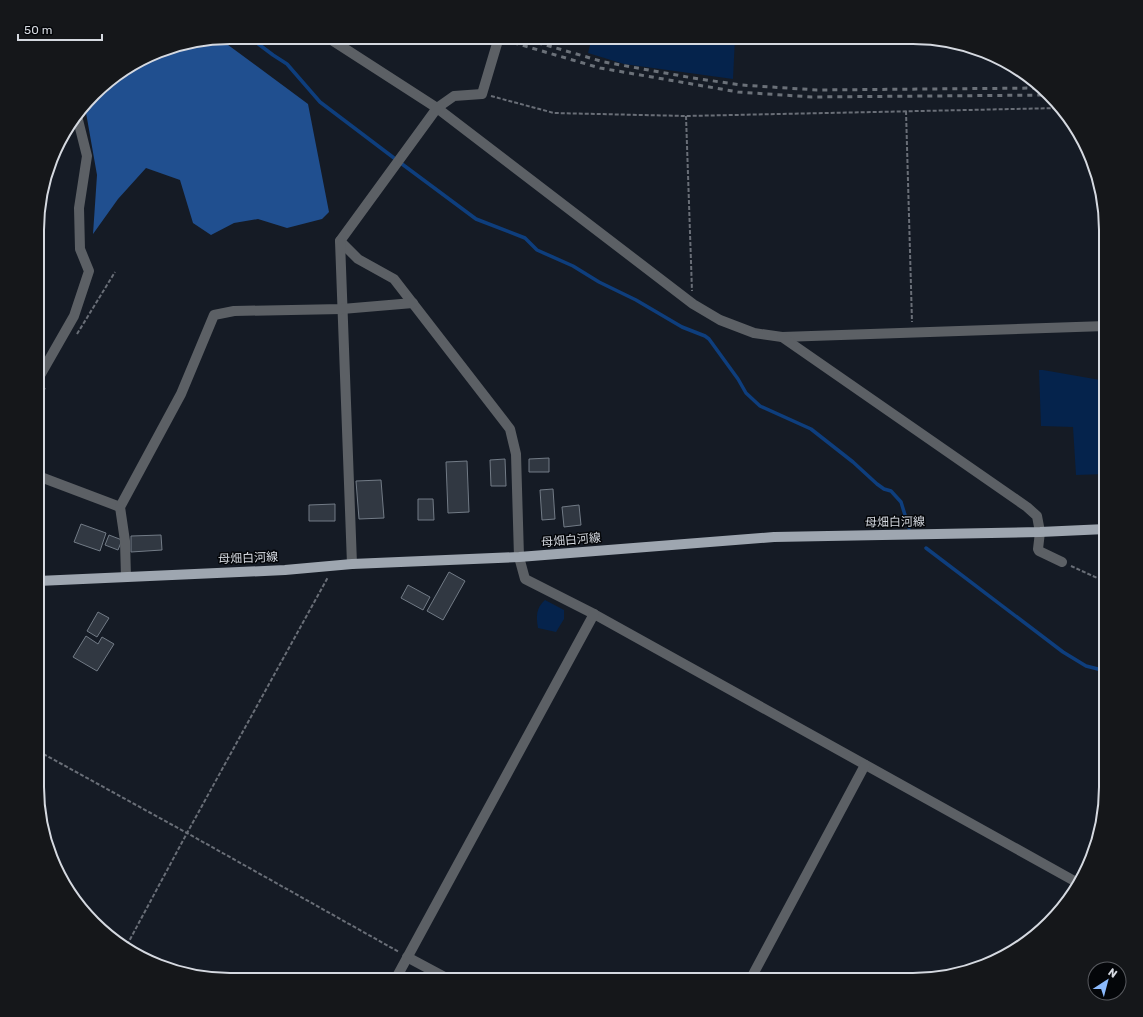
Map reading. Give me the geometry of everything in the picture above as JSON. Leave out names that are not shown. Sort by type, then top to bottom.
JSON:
[{"type":"main road","name":"母畑白河線","points":[[44,581],[285,570],[352,564],[519,557],[774,537],[1040,532],[1099,528]]},
{"type":"street","points":[[338,44],[437,108],[692,304],[720,320],[754,333],[782,337],[1099,326]]},
{"type":"street","points":[[352,564],[340,241],[437,108],[454,96],[482,94],[496,44]]},
{"type":"street","points":[[44,378],[74,316],[89,271],[80,249],[79,208],[87,156],[78,122]]},
{"type":"street","points":[[340,241],[358,259],[394,279],[510,429],[516,454],[519,557],[525,579],[594,614],[1074,881]]},
{"type":"street","points":[[126,577],[125,541],[120,507],[181,394],[214,315],[234,310],[342,309],[413,303]]},
{"type":"street","points":[[782,337],[1027,507],[1037,516],[1040,532],[1039,551],[1062,562]]},
{"type":"street","points":[[44,478],[120,507]]},
{"type":"street","points":[[399,973],[594,614]]},
{"type":"street","points":[[754,973],[865,765]]},
{"type":"street","points":[[407,957],[437,973]]},
{"type":"path","points":[[482,94],[554,113],[686,116],[1054,108]]},
{"type":"path","points":[[906,111],[912,333]]},
{"type":"path","points":[[686,116],[692,304]]},
{"type":"path","points":[[74,339],[115,272]]},
{"type":"path","points":[[1062,562],[1099,579]]},
{"type":"path","points":[[128,943],[187,833],[326,582],[333,566]]},
{"type":"path","points":[[44,754],[407,957]]},
{"type":"shaded area","points":[[227,44],[308,104],[329,212],[322,219],[287,228],[258,219],[234,223],[211,235],[193,223],[180,180],[146,168],[118,199],[93,234],[97,175],[86,112],[98,98],[127,75],[159,58],[182,50]]},
{"type":"shaded area","points":[[590,44],[735,44],[733,79],[624,64],[588,53]]},
{"type":"shaded area","points":[[1039,370],[1099,380],[1099,474],[1076,475],[1073,427],[1041,426]]},
{"type":"shaded area","points":[[545,600],[564,610],[564,619],[556,632],[538,628],[537,612]]},
{"type":"building","points":[[549,458],[549,472],[529,472],[529,459]]},
{"type":"building","points":[[505,459],[506,486],[491,486],[490,460]]},
{"type":"building","points":[[467,461],[469,512],[448,513],[446,462]]},
{"type":"building","points":[[381,480],[384,518],[359,519],[356,481]]},
{"type":"building","points":[[553,489],[555,519],[542,520],[540,490]]},
{"type":"building","points":[[418,499],[433,499],[434,520],[418,520]]},
{"type":"building","points":[[335,504],[335,521],[309,521],[309,505]]},
{"type":"building","points":[[579,505],[581,525],[564,527],[562,507]]},
{"type":"building","points":[[81,524],[106,533],[100,551],[74,542]]},
{"type":"building","points":[[109,535],[122,540],[118,550],[105,545]]},
{"type":"building","points":[[161,535],[162,550],[131,552],[131,536]]},
{"type":"building","points":[[449,572],[465,581],[443,620],[427,611]]},
{"type":"building","points":[[408,585],[430,597],[423,610],[401,598]]},
{"type":"building","points":[[98,612],[109,618],[97,637],[87,631]]},
{"type":"building","points":[[86,636],[98,644],[102,637],[114,644],[97,671],[73,657]]},
{"type":"waterway","points":[[258,44],[287,64],[320,102],[394,158]]},
{"type":"waterway","points":[[402,164],[476,219],[525,238],[537,250],[573,266],[599,282],[636,300],[682,327],[705,336],[709,339],[738,379],[746,393],[760,406],[811,429],[853,462],[877,484],[884,489],[891,491],[901,502],[909,528]]},
{"type":"waterway","points":[[926,548],[1063,652],[1086,666],[1099,669]]},
{"type":"railway","points":[[518,44],[600,68],[738,92],[812,97],[1042,95]]},
{"type":"railway","points":[[542,44],[604,62],[741,85],[817,90],[1034,88]]}]
